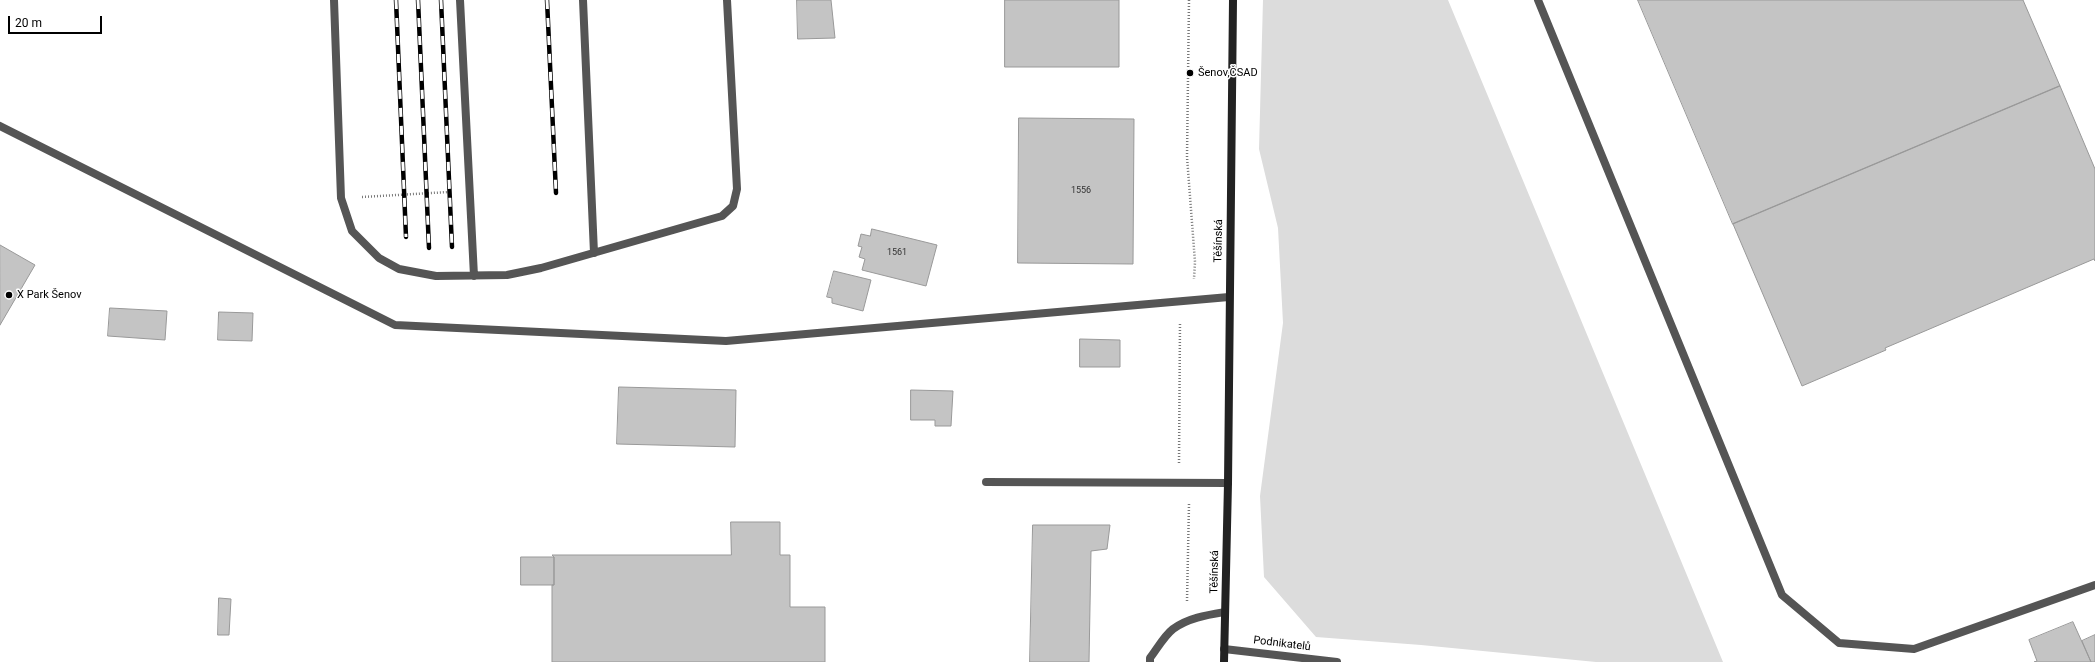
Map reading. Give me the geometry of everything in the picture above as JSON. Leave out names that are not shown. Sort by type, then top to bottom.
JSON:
[{"type":"main road","name":"Těšínská","points":[[1224,662],[1228,483],[1233,0]]},
{"type":"street","points":[[334,0],[342,198],[352,231],[379,258],[392,266],[399,269],[436,276],[507,275],[541,268],[722,216],[733,206],[737,189],[727,0]]},
{"type":"street","points":[[460,0],[474,276]]},
{"type":"street","points":[[583,0],[594,253]]},
{"type":"street","points":[[1538,0],[1782,596],[1839,643],[1914,649],[2095,585]]},
{"type":"street","points":[[0,126],[395,325],[726,341],[1229,297]]},
{"type":"street","points":[[986,482],[1228,483]]},
{"type":"street","points":[[1150,662],[1150,658],[1172,630],[1186,622],[1207,615],[1225,612]]},
{"type":"street","name":"Podnikatelů","points":[[1224,649],[1337,662]]},
{"type":"path","points":[[1189,0],[1187,157],[1195,262],[1193,300]]},
{"type":"path","points":[[342,198],[470,192]]},
{"type":"path","points":[[1179,483],[1180,302]]},
{"type":"path","points":[[1186,622],[1189,483]]},
{"type":"shaded area","points":[[1263,0],[1448,0],[1723,662],[1596,662],[1421,645],[1316,637],[1264,577],[1260,496],[1283,323],[1278,228],[1259,149]]},
{"type":"building","points":[[797,0],[831,0],[835,38],[798,39]]},
{"type":"building","points":[[1005,0],[1119,0],[1119,67],[1005,67]]},
{"type":"building","points":[[1638,0],[2023,0],[2060,86],[1733,224]]},
{"type":"building","points":[[2060,86],[2095,169],[2095,261],[2094,259],[1885,348],[1886,350],[1802,386],[1733,224]]},
{"type":"building","points":[[1019,118],[1134,119],[1133,264],[1018,263]]},
{"type":"building","points":[[872,229],[937,245],[926,286],[862,270],[865,259],[859,257],[862,247],[858,246],[861,234],[870,236]]},
{"type":"building","name":"X Park Šenov","points":[[0,245],[35,265],[0,325]]},
{"type":"building","points":[[834,271],[871,280],[863,311],[832,303],[832,298],[827,297]]},
{"type":"building","points":[[110,308],[167,311],[165,340],[108,336]]},
{"type":"building","points":[[219,312],[253,313],[252,341],[218,340]]},
{"type":"building","points":[[1080,339],[1120,340],[1120,367],[1080,367]]},
{"type":"building","points":[[619,387],[736,390],[735,447],[617,444]]},
{"type":"building","points":[[911,390],[953,391],[951,426],[935,426],[935,420],[911,420]]},
{"type":"building","points":[[731,522],[780,522],[780,555],[790,555],[790,607],[825,607],[825,662],[552,662],[552,585],[554,585],[554,557],[552,555],[731,555]]},
{"type":"building","points":[[1033,525],[1110,525],[1107,549],[1091,551],[1089,662],[1030,662]]},
{"type":"building","points":[[521,557],[554,557],[554,585],[521,585]]},
{"type":"building","points":[[219,598],[231,599],[229,635],[218,635]]},
{"type":"building","points":[[2073,622],[2091,662],[2034,662],[2037,661],[2029,640]]},
{"type":"building","points":[[2095,635],[2095,662],[2091,662],[2082,641]]},
{"type":"railway","points":[[396,0],[406,237]]},
{"type":"railway","points":[[418,0],[429,248]]},
{"type":"railway","points":[[441,0],[452,247]]},
{"type":"railway","points":[[547,0],[556,193]]},
{"type":"place","name":"Šenov,ČSAD","points":[[1190,73]]},
{"type":"place","name":"X Park Šenov","points":[[9,295]]}]
